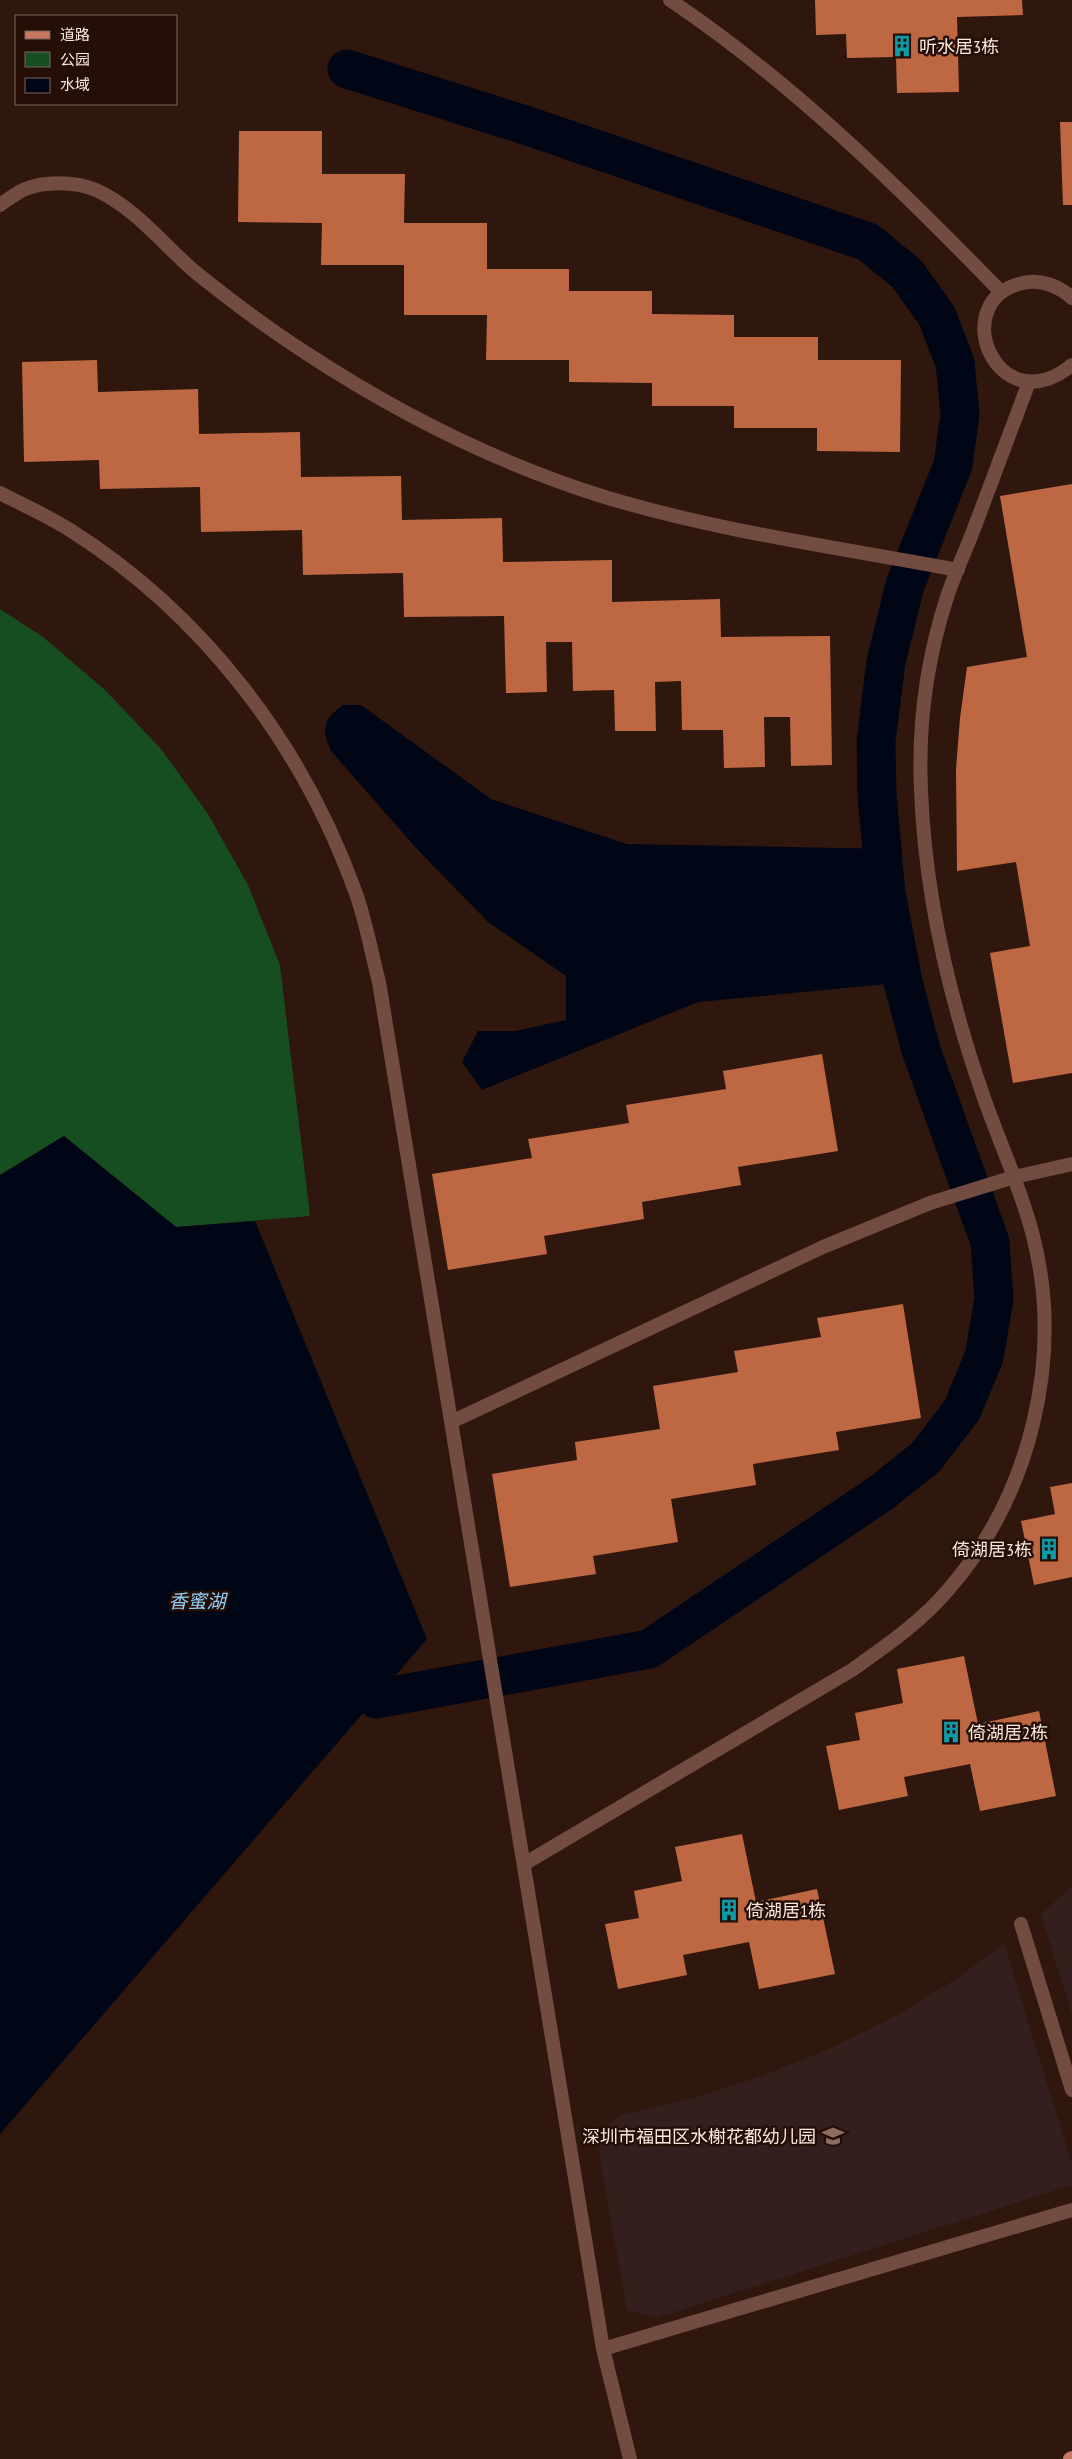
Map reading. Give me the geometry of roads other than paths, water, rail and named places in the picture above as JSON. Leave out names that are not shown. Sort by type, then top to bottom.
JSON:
[{"type":"lane","points":[[670,0],[700,20],[780,83],[857,150],[931,220],[1001,292]]},
{"type":"lane","points":[[0,205],[24,189],[59,183],[94,189],[124,207],[194,271],[269,329],[348,381],[432,426],[518,465],[607,497],[699,522],[958,570]]},
{"type":"lane","points":[[1072,297],[1056,286],[1033,281],[1014,285],[1001,292],[991,306],[984,326],[984,342],[997,366],[1011,376],[1029,382],[1047,380],[1059,376],[1072,365]]},
{"type":"lane","points":[[524,1864],[852,1670],[903,1633],[948,1590],[986,1539],[1014,1483],[1031,1432],[1044,1361],[1044,1299],[1034,1236],[963,1037],[937,930],[924,845],[920,744],[929,671],[947,599],[1029,382]]},
{"type":"lane","points":[[0,493],[70,530],[146,586],[214,651],[272,725],[319,805],[356,892],[379,982],[603,2349],[630,2459]]},
{"type":"lane","points":[[451,1422],[823,1247],[930,1203],[1014,1177],[1072,1164]]},
{"type":"lane","points":[[1021,1924],[1072,2090]]},
{"type":"lane","points":[[603,2349],[1072,2210]]},
{"type":"water","points":[[343,705],[361,705],[491,799],[627,844],[896,849],[918,981],[698,1002],[482,1090],[462,1062],[478,1031],[515,1031],[566,1020],[566,976],[488,922],[417,849],[331,751],[326,736],[326,725],[331,715]]},
{"type":"water","name":"香蜜湖","points":[[64,1136],[176,1227],[255,1221],[427,1639],[0,2134],[0,1175]]},
{"type":"waterway","points":[[347,69],[522,124],[868,242],[907,274],[937,316],[955,363],[960,414],[953,465],[905,585],[886,662],[876,741],[877,795],[886,893],[903,982],[921,1050],[990,1242],[994,1299],[984,1357],[962,1410],[926,1457],[881,1493],[649,1649],[376,1699]]},
{"type":"place","name":"听水居3栋","points":[[902,46]]},
{"type":"place","name":"倚湖居3栋","points":[[1049,1549]]},
{"type":"place","name":"倚湖居2栋","points":[[951,1732]]},
{"type":"place","name":"倚湖居1栋","points":[[729,1910]]},
{"type":"place","name":"深圳市福田区水榭花都幼儿园","points":[[833,2136]]}]
